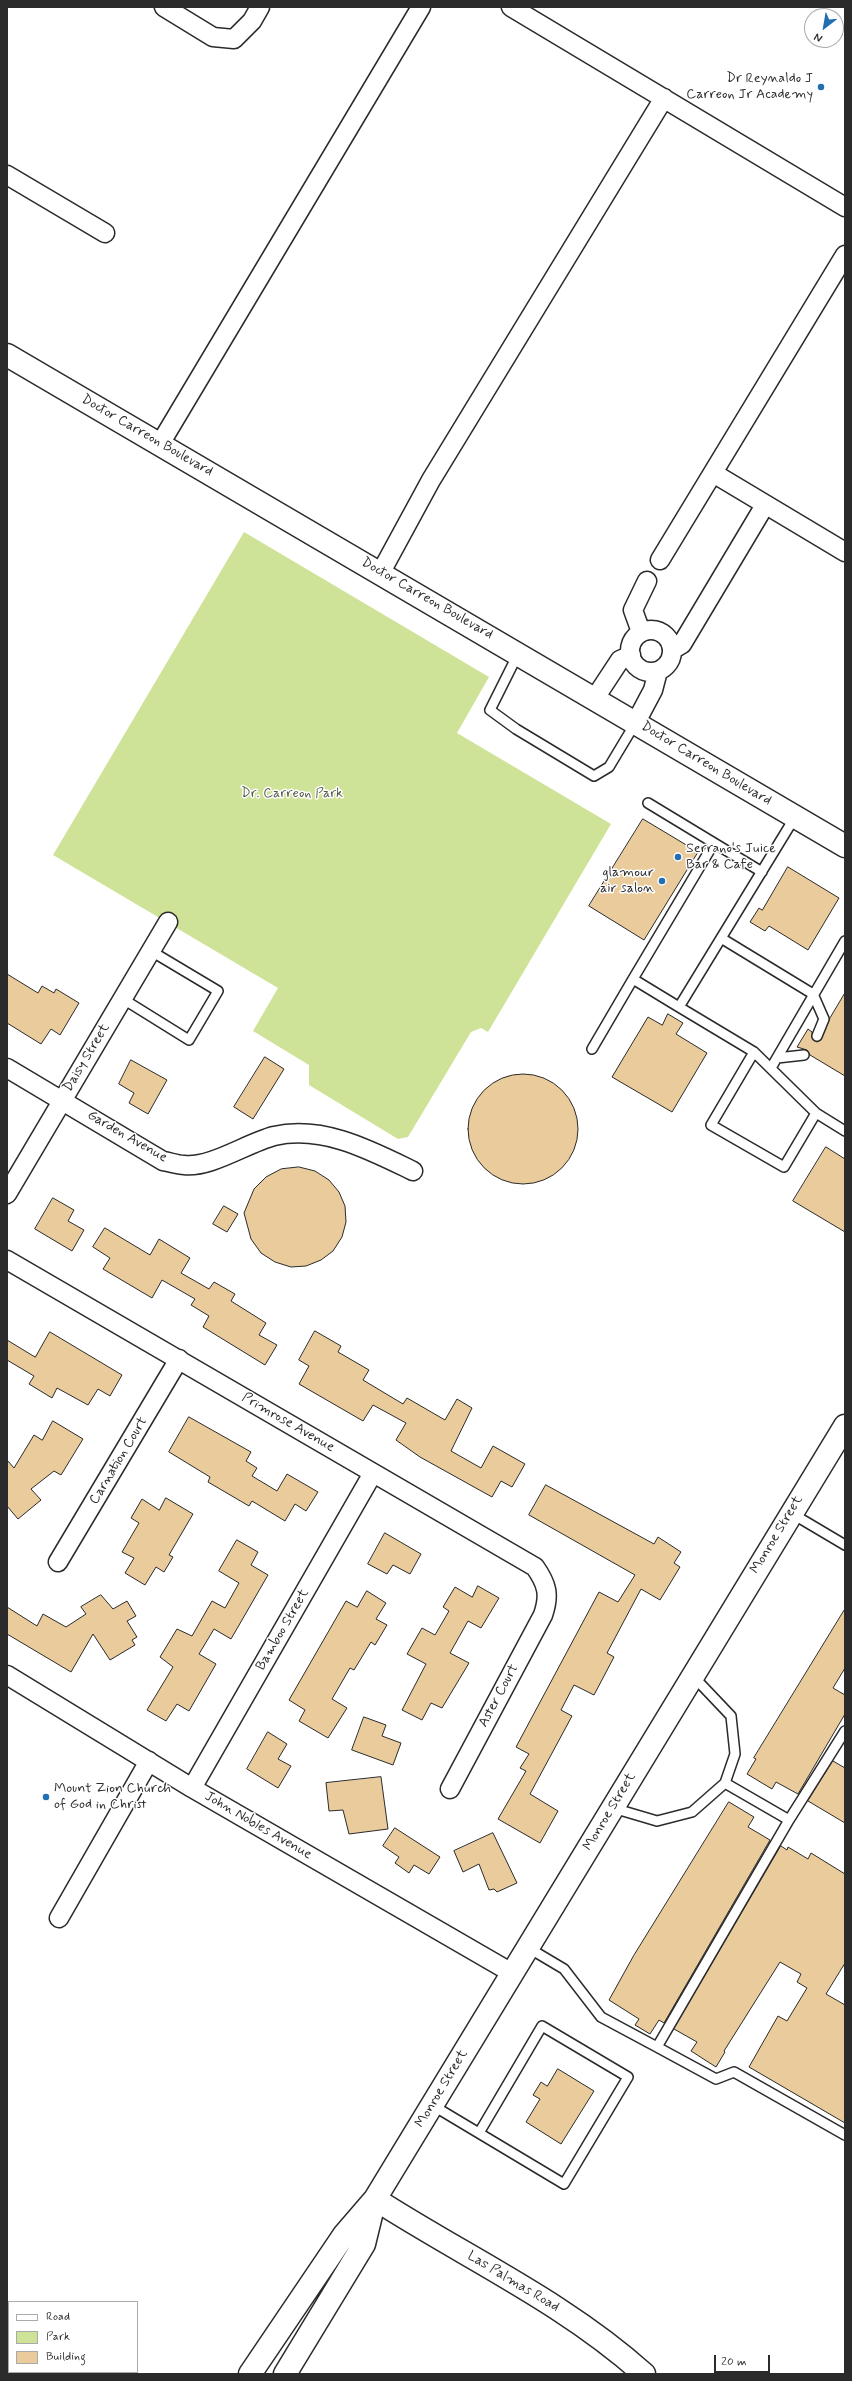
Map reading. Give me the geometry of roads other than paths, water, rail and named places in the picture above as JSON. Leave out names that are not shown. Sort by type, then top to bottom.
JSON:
[{"type":"main road","name":"Doctor Carreon Boulevard","points":[[7,355],[381,572],[845,846]]},
{"type":"main road","name":"Monroe Street","points":[[250,2374],[344,2235],[375,2200],[790,1513],[845,1426]]},
{"type":"main road","name":"Monroe Street","points":[[285,2374],[364,2244],[375,2200]]},
{"type":"main road","name":"Las Palmas Road","points":[[375,2200],[560,2310],[620,2354],[644,2374]]},
{"type":"street","points":[[164,7],[213,37],[234,39],[252,21],[260,7]]},
{"type":"street","points":[[160,444],[421,7]]},
{"type":"street","points":[[511,7],[845,207]]},
{"type":"street","points":[[381,572],[431,480],[664,98]]},
{"type":"street","points":[[7,175],[105,233]]},
{"type":"street","points":[[660,560],[845,255]]},
{"type":"street","points":[[713,473],[845,552]]},
{"type":"street","points":[[672,650],[682,644],[766,505]]},
{"type":"street","points":[[641,632],[633,610],[633,605],[647,581]]},
{"type":"street","points":[[636,722],[653,690],[658,671],[669,663],[672,650],[671,643],[662,632],[648,630],[641,632],[632,642],[631,655],[633,662],[644,670],[658,671]]},
{"type":"street","points":[[596,698],[620,660],[631,655]]},
{"type":"street","name":"Daisy Street","points":[[7,1194],[168,922]]},
{"type":"street","name":"Garden Avenue","points":[[7,1068],[163,1161],[186,1165],[210,1162],[243,1146],[275,1136],[305,1132],[336,1138],[366,1149],[413,1171]]},
{"type":"street","name":"Primrose Avenue","points":[[7,1260],[535,1567],[544,1579],[548,1591],[547,1603]]},
{"type":"street","name":"Carnation Court","points":[[58,1562],[179,1359]]},
{"type":"street","name":"Bamboo Street","points":[[192,1788],[373,1473]]},
{"type":"street","name":"Aster Court","points":[[450,1789],[547,1603]]},
{"type":"street","name":"John Nobles Avenue","points":[[7,1675],[192,1788],[512,1973]]},
{"type":"street","points":[[59,1918],[148,1761]]},
{"type":"lane","points":[[519,653],[490,710],[516,729],[594,776],[609,767],[636,722]]},
{"type":"lane","points":[[648,803],[762,872]]},
{"type":"lane","points":[[679,1006],[795,817]]},
{"type":"lane","points":[[592,1049],[714,843]]},
{"type":"lane","points":[[721,938],[813,994],[824,1019],[817,1036]]},
{"type":"lane","points":[[771,1068],[845,941]]},
{"type":"lane","points":[[123,999],[189,1040],[218,991],[152,951]]},
{"type":"lane","points":[[633,978],[754,1052],[816,1113],[845,1131]]},
{"type":"lane","points":[[754,1052],[711,1125],[784,1167],[816,1113]]},
{"type":"lane","points":[[777,1058],[804,1055]]},
{"type":"lane","points":[[790,1513],[845,1545]]},
{"type":"lane","points":[[613,1808],[657,1821],[692,1812],[725,1783],[735,1754],[731,1716],[693,1675]]},
{"type":"lane","points":[[657,2047],[789,1820],[845,1731]]},
{"type":"lane","points":[[725,1783],[789,1820]]},
{"type":"lane","points":[[527,1947],[564,1969],[601,2017],[716,2080],[734,2072],[845,2135]]},
{"type":"lane","points":[[432,2105],[564,2184],[628,2076],[542,2026],[479,2133]]},
{"type":"place","name":"Dr Reynaldo J Carreon Jr Academy","points":[[821,87]]},
{"type":"place","name":"Serrano's Juice Bar & Cafe","points":[[678,857]]},
{"type":"place","name":"glamour air salon","points":[[662,881]]},
{"type":"place","name":"Mount Zion Church of God in Christ","points":[[46,1797]]},
{"type":"park label","name":"Dr. Carreon Park","points":[[292,794]]}]
